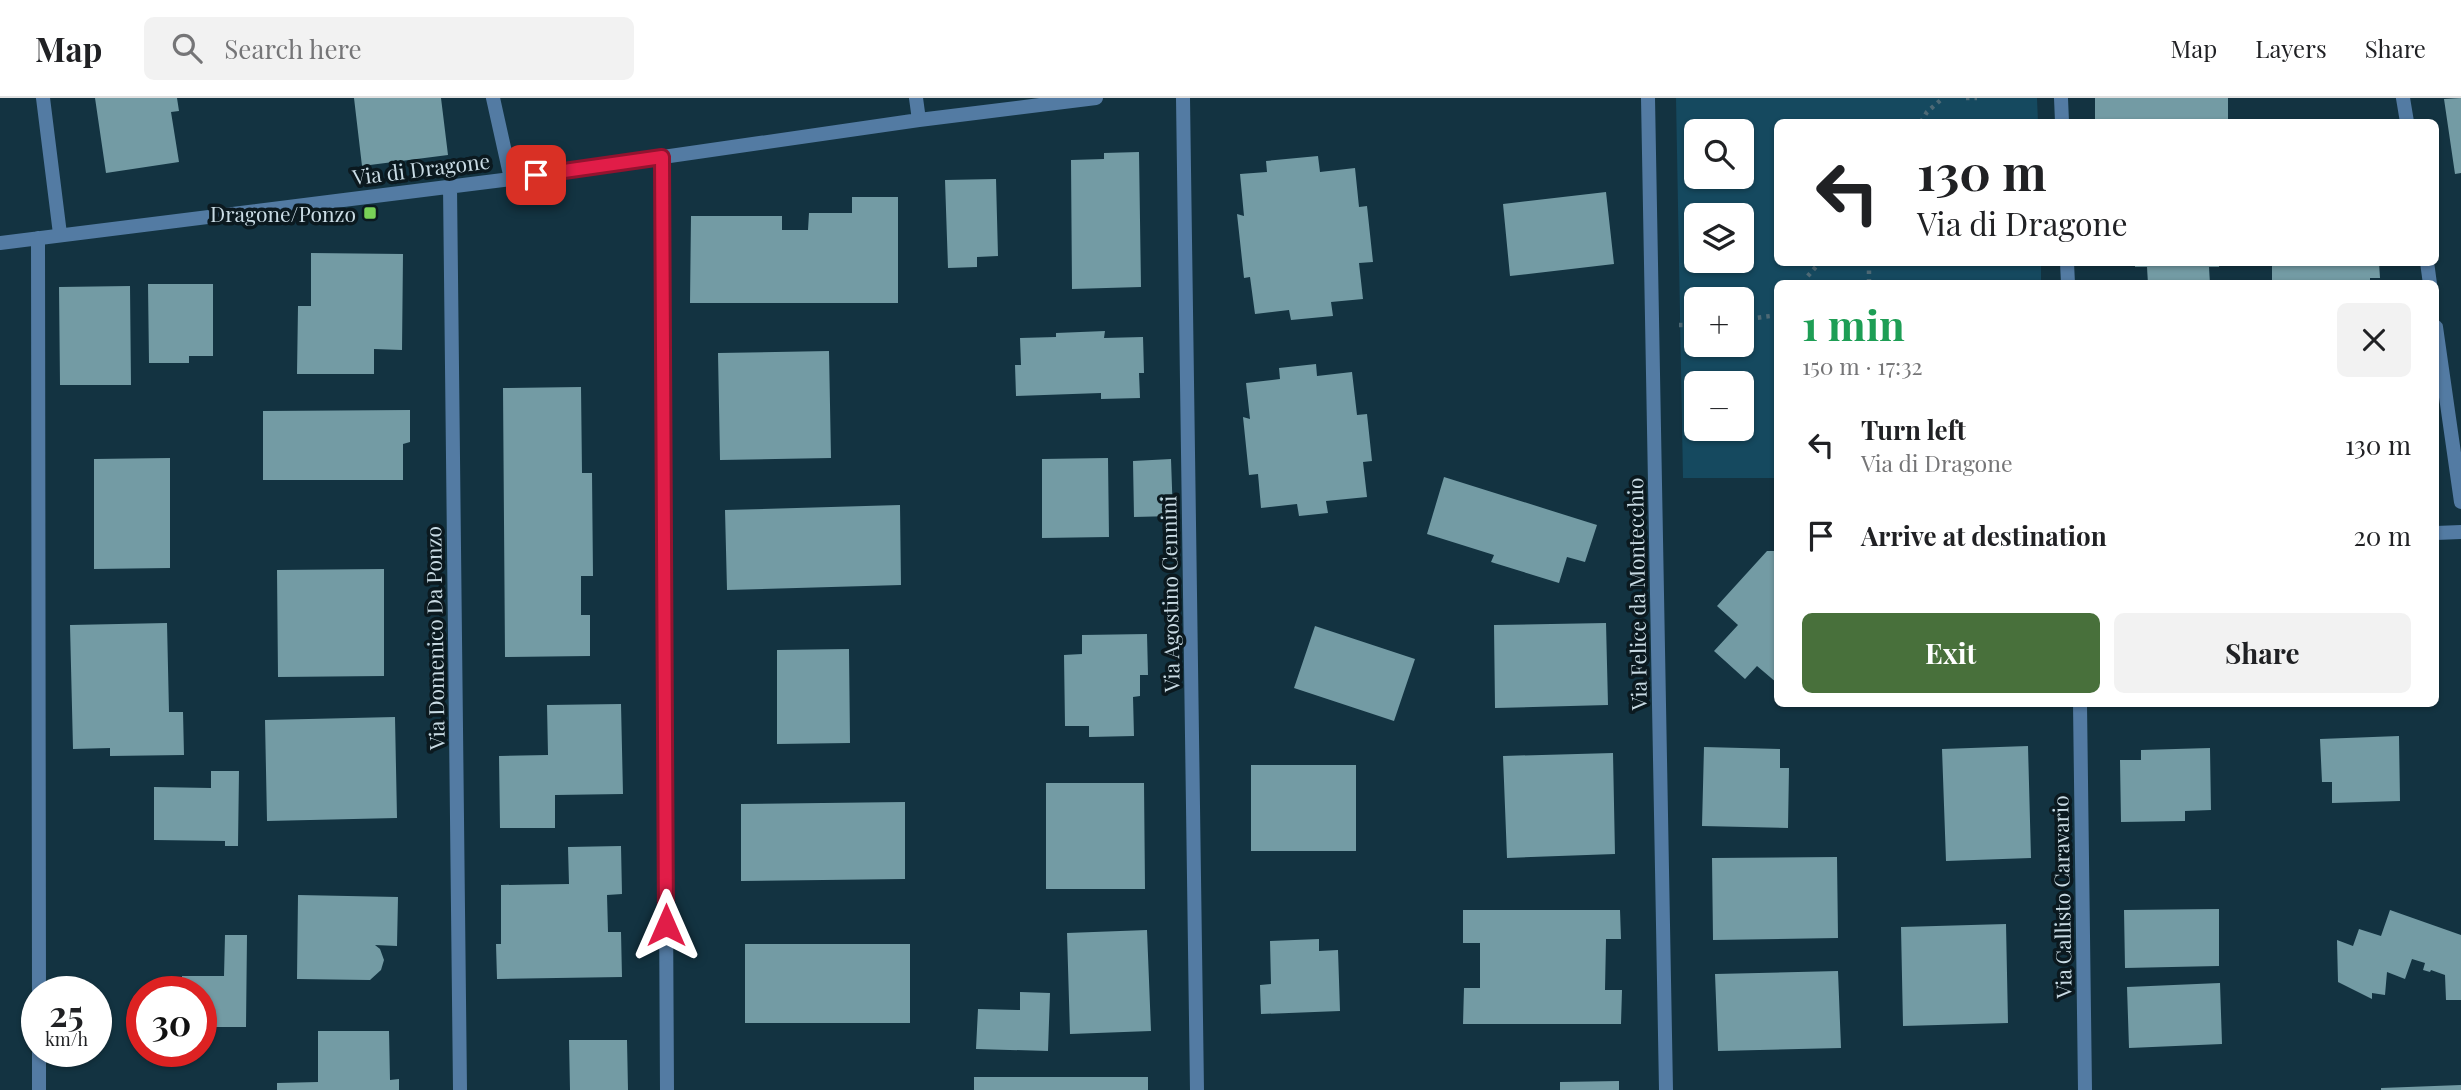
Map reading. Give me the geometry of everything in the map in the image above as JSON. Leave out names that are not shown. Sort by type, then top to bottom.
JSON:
[{"type":"street","points":[[43,98],[60,233]]},
{"type":"street","points":[[493,98],[511,179]]},
{"type":"street","points":[[916,98],[919,120]]},
{"type":"street","name":"Via di Dragone","points":[[0,243],[60,233],[511,179],[919,120],[1096,98]]},
{"type":"street","name":"Via Agostino Cennini","points":[[1183,98],[1197,1090]]},
{"type":"street","name":"Via Felice da Montecchio","points":[[1648,98],[1666,1090]]},
{"type":"street","points":[[2061,98],[2062,119]]},
{"type":"street","points":[[2403,98],[2406,119]]},
{"type":"street","points":[[662,157],[667,1090]]},
{"type":"street","name":"Via Domenico Da Ponzo","points":[[450,186],[460,1090]]},
{"type":"street","points":[[38,238],[38,976]]},
{"type":"street","points":[[2439,348],[2461,502]]},
{"type":"street","points":[[2439,533],[2461,532]]},
{"type":"street","name":"Via Callisto Caravario","points":[[2080,707],[2085,1090]]},
{"type":"street","points":[[38,1067],[39,1090]]},
{"type":"path","points":[[1923,119],[1943,98]]},
{"type":"path","points":[[1966,98],[1977,98]]},
{"type":"path","points":[[1806,280],[1817,266]]},
{"type":"path","points":[[1754,318],[1774,315]]},
{"type":"shaded area","points":[[1676,98],[2037,98],[2038,119],[1774,119],[1774,266],[2041,266],[2041,280],[1774,280],[1774,478],[1683,478]]},
{"type":"building","points":[[95,98],[177,98],[179,111],[171,112],[179,162],[106,173]]},
{"type":"building","points":[[354,98],[441,98],[448,155],[362,166]]},
{"type":"building","points":[[2095,98],[2228,98],[2228,119],[2095,119]]},
{"type":"building","points":[[2461,98],[2461,173],[2455,174],[2444,99]]},
{"type":"building","points":[[1139,152],[1141,287],[1072,289],[1071,160],[1104,159],[1104,153]]},
{"type":"building","points":[[1318,156],[1320,172],[1355,168],[1359,207],[1367,206],[1373,262],[1359,263],[1363,299],[1331,302],[1333,316],[1291,320],[1289,310],[1255,314],[1250,277],[1244,278],[1237,214],[1244,216],[1240,174],[1267,172],[1266,161]]},
{"type":"building","points":[[996,179],[998,256],[977,257],[977,267],[948,268],[945,180]]},
{"type":"building","points":[[1606,192],[1614,264],[1510,276],[1503,204]]},
{"type":"building","points":[[852,197],[898,197],[898,303],[690,303],[691,216],[782,216],[782,230],[808,230],[809,213],[852,213]]},
{"type":"building","points":[[311,253],[403,254],[402,350],[374,349],[374,374],[297,374],[298,306],[311,306]]},
{"type":"building","points":[[2219,266],[2209,267],[2210,280],[2148,280],[2147,267],[2135,267]]},
{"type":"building","points":[[2272,266],[2379,266],[2380,278],[2370,280],[2272,280]]},
{"type":"building","points":[[148,284],[213,284],[213,356],[189,356],[189,363],[149,363]]},
{"type":"building","points":[[130,286],[131,385],[60,385],[59,287]]},
{"type":"building","points":[[1105,331],[1104,338],[1143,337],[1144,373],[1139,373],[1140,398],[1101,399],[1101,393],[1016,396],[1015,365],[1021,365],[1020,338]]},
{"type":"building","points":[[829,351],[831,458],[720,460],[718,353]]},
{"type":"building","points":[[1316,364],[1317,376],[1352,372],[1357,415],[1367,414],[1372,461],[1363,462],[1367,497],[1326,501],[1328,513],[1299,516],[1297,504],[1261,508],[1258,474],[1249,475],[1243,417],[1250,419],[1246,383],[1280,379],[1279,368]]},
{"type":"building","points":[[581,387],[582,473],[592,473],[593,576],[581,576],[581,615],[590,615],[590,656],[505,657],[503,388]]},
{"type":"building","points":[[410,410],[410,442],[403,444],[403,480],[263,480],[263,411]]},
{"type":"building","points":[[170,458],[170,568],[94,569],[94,459]]},
{"type":"building","points":[[1108,458],[1109,537],[1042,538],[1042,459]]},
{"type":"building","points":[[1171,459],[1173,516],[1134,517],[1133,461]]},
{"type":"building","points":[[1444,477],[1597,525],[1585,562],[1567,557],[1559,583],[1491,562],[1494,555],[1427,534]]},
{"type":"building","points":[[900,505],[901,585],[727,590],[725,510]]},
{"type":"building","points":[[1767,551],[1774,551],[1774,680],[1757,666],[1745,679],[1714,651],[1738,625],[1717,606]]},
{"type":"building","points":[[384,569],[384,676],[278,677],[277,570]]},
{"type":"building","points":[[167,623],[169,712],[183,712],[184,755],[110,756],[110,748],[73,749],[70,625]]},
{"type":"building","points":[[1606,623],[1608,705],[1495,708],[1494,625]]},
{"type":"building","points":[[1315,626],[1415,659],[1394,721],[1294,688]]},
{"type":"building","points":[[1147,634],[1148,675],[1140,675],[1140,696],[1133,697],[1134,736],[1089,737],[1089,726],[1065,726],[1064,655],[1082,654],[1082,635]]},
{"type":"building","points":[[849,649],[850,743],[777,744],[777,650]]},
{"type":"building","points":[[621,704],[623,794],[555,795],[555,828],[500,828],[499,756],[548,755],[547,705]]},
{"type":"building","points":[[395,717],[397,818],[267,821],[265,720]]},
{"type":"building","points":[[2399,736],[2400,801],[2332,803],[2332,782],[2322,782],[2320,739]]},
{"type":"building","points":[[2028,746],[2031,858],[1946,861],[1942,749]]},
{"type":"building","points":[[1704,747],[1780,749],[1780,768],[1789,768],[1788,828],[1702,826]]},
{"type":"building","points":[[2210,748],[2211,810],[2185,811],[2185,821],[2121,822],[2120,760],[2141,760],[2141,750]]},
{"type":"building","points":[[1613,753],[1615,854],[1507,858],[1503,756]]},
{"type":"building","points":[[1251,765],[1356,765],[1356,851],[1251,851]]},
{"type":"building","points":[[211,771],[239,771],[238,846],[225,846],[225,841],[154,840],[154,787],[211,788]]},
{"type":"building","points":[[1046,783],[1144,783],[1145,889],[1046,889]]},
{"type":"building","points":[[905,802],[905,879],[741,881],[741,804]]},
{"type":"building","points":[[621,846],[622,894],[607,895],[608,932],[621,932],[622,977],[497,979],[496,944],[501,944],[501,885],[569,884],[568,847]]},
{"type":"building","points":[[1837,857],[1838,938],[1713,940],[1712,858]]},
{"type":"building","points":[[298,895],[398,897],[397,946],[375,945],[380,949],[384,960],[381,970],[370,980],[297,979]]},
{"type":"building","points":[[2219,909],[2219,966],[2125,968],[2124,910]]},
{"type":"building","points":[[1463,910],[1620,910],[1621,939],[1606,939],[1605,990],[1622,990],[1621,1024],[1463,1024],[1464,988],[1480,988],[1480,943],[1463,943]]},
{"type":"building","points":[[2390,910],[2461,935],[2461,1000],[2446,1000],[2445,975],[2423,970],[2425,963],[2412,959],[2405,979],[2387,972],[2385,995],[2372,993],[2372,999],[2338,982],[2337,940],[2353,946],[2359,929],[2381,936]]},
{"type":"building","points":[[2006,924],[2008,1023],[1903,1026],[1901,927]]},
{"type":"building","points":[[1147,930],[1151,1031],[1070,1034],[1067,933]]},
{"type":"building","points":[[225,935],[247,935],[246,1027],[217,1027],[217,976],[224,976]]},
{"type":"building","points":[[1319,939],[1319,951],[1338,950],[1340,1011],[1261,1014],[1260,985],[1271,984],[1270,941]]},
{"type":"building","points":[[745,944],[910,944],[910,1023],[745,1023]]},
{"type":"building","points":[[1838,971],[1841,1048],[1718,1051],[1715,974]]},
{"type":"building","points":[[2220,983],[2222,1044],[2129,1048],[2127,987]]},
{"type":"building","points":[[1020,992],[1050,993],[1048,1051],[976,1049],[978,1009],[1020,1010]]},
{"type":"building","points":[[318,1031],[389,1031],[390,1080],[399,1079],[399,1090],[277,1090],[277,1083],[318,1082]]},
{"type":"building","points":[[569,1040],[627,1040],[628,1090],[570,1090]]},
{"type":"building","points":[[974,1077],[1148,1077],[1148,1090],[974,1090]]},
{"type":"building","points":[[1619,1081],[1619,1090],[1560,1090],[1560,1082]]},
{"type":"building","points":[[2461,1085],[2461,1090],[2381,1090],[2381,1088]]},
{"type":"place","name":"Dragone/Ponzo","points":[[370,213]]},
{"type":"route","points":[[536,175],[662,157],[666,925]]}]
